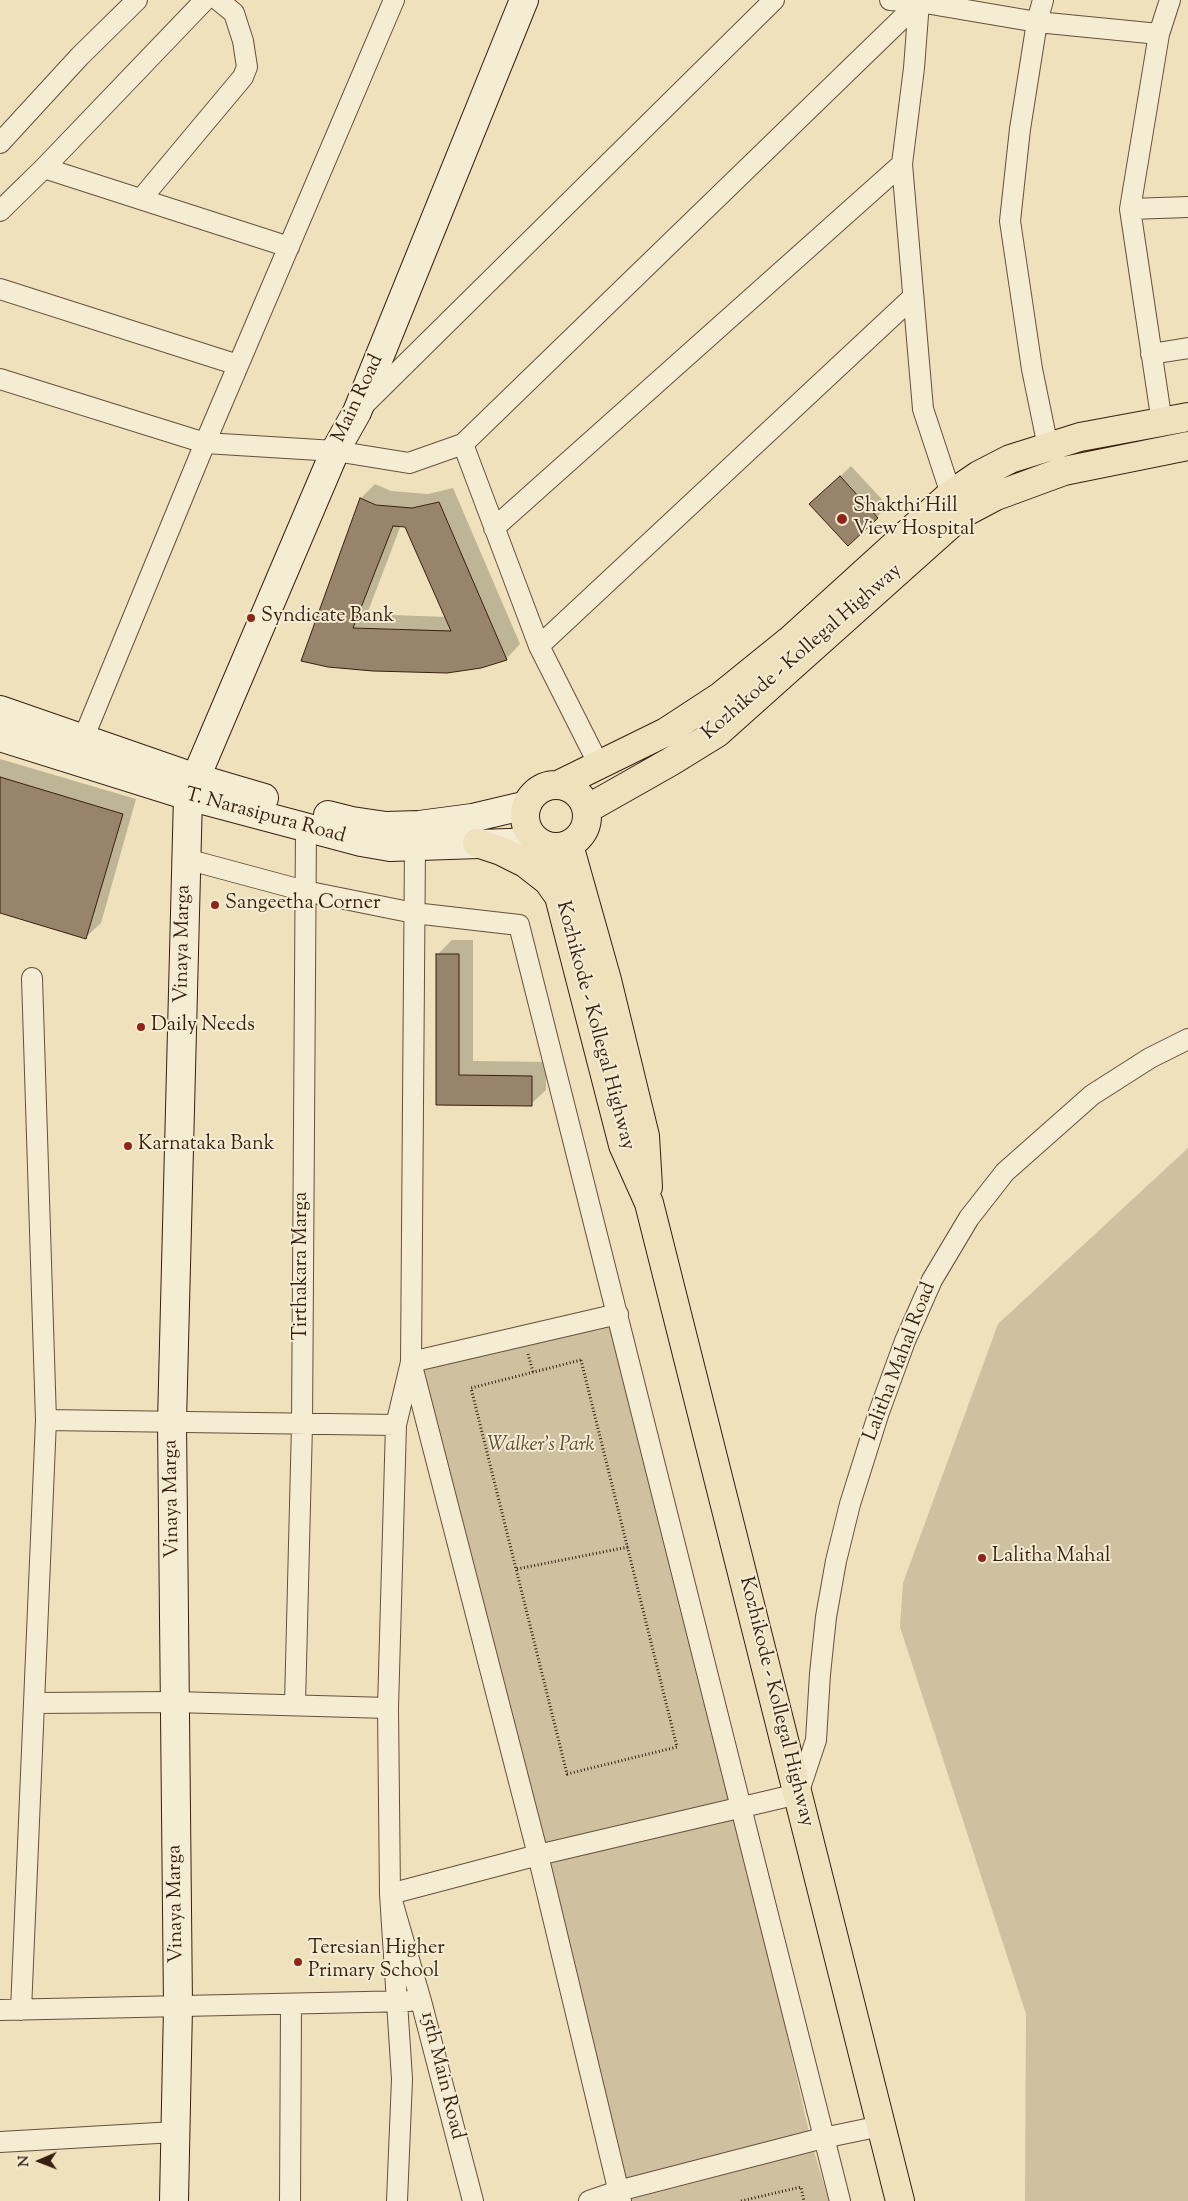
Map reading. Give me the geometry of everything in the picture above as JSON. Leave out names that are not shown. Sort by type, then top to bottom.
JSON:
[{"type":"main road","name":"Kozhikode - Kollegal Highway","points":[[587,809],[717,733],[899,555],[950,494],[979,475],[1010,459],[1080,437],[1188,417]]},
{"type":"main road","name":"Kozhikode - Kollegal Highway","points":[[558,785],[666,732],[721,696],[788,641],[899,555],[996,496],[1064,471],[1188,446]]},
{"type":"main road","points":[[590,918],[586,858],[591,838],[616,801],[636,781]]},
{"type":"main road","points":[[558,785],[567,787],[576,792],[587,809],[588,820],[585,830],[578,839],[551,844],[531,834],[526,825],[527,805],[539,790],[558,785]]},
{"type":"main road","points":[[476,843],[501,851],[525,864],[548,881],[560,899]]},
{"type":"main road","name":"Kozhikode - Kollegal Highway","points":[[551,844],[590,918],[645,1136],[649,1203]]},
{"type":"main road","name":"Kozhikode - Kollegal Highway","points":[[551,844],[560,899],[623,1145],[649,1203],[900,2201]]},
{"type":"street","points":[[0,143],[80,56],[137,0]]},
{"type":"street","points":[[0,211],[44,168],[205,0]]},
{"type":"street","points":[[141,199],[243,76],[247,67],[243,41],[234,13],[218,0]]},
{"type":"street","points":[[83,739],[205,443],[394,0]]},
{"type":"street","name":"Main Road","points":[[192,787],[335,451],[357,412],[524,0]]},
{"type":"street","points":[[357,412],[774,0]]},
{"type":"street","points":[[890,0],[991,7],[1037,22],[1159,34]]},
{"type":"street","points":[[1043,0],[1037,22],[1020,129],[1010,222],[1032,369],[1048,447]]},
{"type":"street","points":[[1162,423],[1130,209],[1159,34],[1170,0]]},
{"type":"street","points":[[919,2],[914,68],[902,164],[923,409],[950,494]]},
{"type":"street","points":[[0,379],[205,443],[335,451],[409,463],[463,444],[919,2]]},
{"type":"street","points":[[494,528],[902,164]]},
{"type":"street","points":[[44,168],[289,247]]},
{"type":"street","points":[[1130,209],[1188,206]]},
{"type":"street","points":[[0,289],[238,365]]},
{"type":"street","points":[[539,646],[913,297]]},
{"type":"street","points":[[1151,354],[1188,348]]},
{"type":"street","points":[[463,444],[539,646],[599,765]]},
{"type":"street","name":"T. Narasipura Road","points":[[0,710],[83,739],[192,787],[306,828],[371,844],[390,847],[476,843],[551,844]]},
{"type":"street","name":"T. Narasipura Road","points":[[0,737],[192,787],[352,821],[386,826],[419,825],[472,818],[527,805]]},
{"type":"street","name":"Vinaya Marga","points":[[174,2201],[178,2007],[172,1422],[186,859],[192,787]]},
{"type":"street","name":"Tirthakara Marga","points":[[295,1704],[302,1425],[306,828]]},
{"type":"street","points":[[396,2201],[402,2079],[390,1894],[388,1708],[396,1425],[411,1362],[415,846]]},
{"type":"street","points":[[186,859],[305,892],[414,913],[519,925],[840,2201]]},
{"type":"street","points":[[21,2010],[46,1420],[32,978]]},
{"type":"street","name":"Lalitha Mahal Road","points":[[798,1794],[816,1740],[826,1617],[836,1561],[850,1504],[879,1412],[905,1341],[932,1280],[969,1218],[1005,1172],[1092,1094],[1150,1058],[1188,1039]]},
{"type":"street","points":[[411,1362],[618,1314]]},
{"type":"street","points":[[411,1362],[538,1855],[620,2196]]},
{"type":"street","points":[[46,1420],[396,1425]]},
{"type":"street","points":[[34,1703],[175,1702],[388,1708]]},
{"type":"street","points":[[390,1894],[538,1855],[798,1794]]},
{"type":"street","name":"15th Main Road","points":[[390,1894],[421,2000],[473,2201]]},
{"type":"street","points":[[0,2010],[421,2000]]},
{"type":"street","points":[[290,2004],[290,2201]]},
{"type":"street","points":[[590,2201],[620,2196],[823,2138],[881,2126]]},
{"type":"street","points":[[0,2142],[175,2132]]},
{"type":"path","points":[[581,1360],[677,1747],[568,1774],[517,1569],[472,1388],[581,1360]]},
{"type":"path","points":[[517,1569],[628,1547]]},
{"type":"path","points":[[741,2201],[801,2187],[804,2201]]},
{"type":"green space","points":[[1188,1148],[1188,2201],[1025,2201],[1026,2014],[900,1627],[903,1583],[998,1324]]},
{"type":"green space","name":"Walker's Park","points":[[618,1314],[736,1809],[811,2141],[829,2201],[625,2201],[411,1362]]},
{"type":"building","points":[[840,476],[878,518],[848,546],[809,504]]},
{"type":"building","points":[[360,498],[376,505],[412,508],[439,502],[507,660],[481,668],[447,673],[373,671],[328,667],[301,661]],"holes":[[[393,526],[405,527],[451,631],[353,628]]]},
{"type":"building","points":[[0,777],[123,814],[86,939],[0,913]]},
{"type":"building","points":[[436,954],[459,954],[459,1075],[532,1076],[532,1106],[436,1105]]},
{"type":"place","name":"Shakthi Hill View Hospital","points":[[842,519]]},
{"type":"place","name":"Syndicate Bank","points":[[251,618]]},
{"type":"place","name":"Sangeetha Corner","points":[[215,905]]},
{"type":"place","name":"Daily Needs","points":[[141,1027]]},
{"type":"place","name":"Karnataka Bank","points":[[128,1146]]},
{"type":"place","name":"Lalitha Mahal","points":[[982,1558]]},
{"type":"place","name":"Teresian Higher Primary School","points":[[298,1962]]}]
